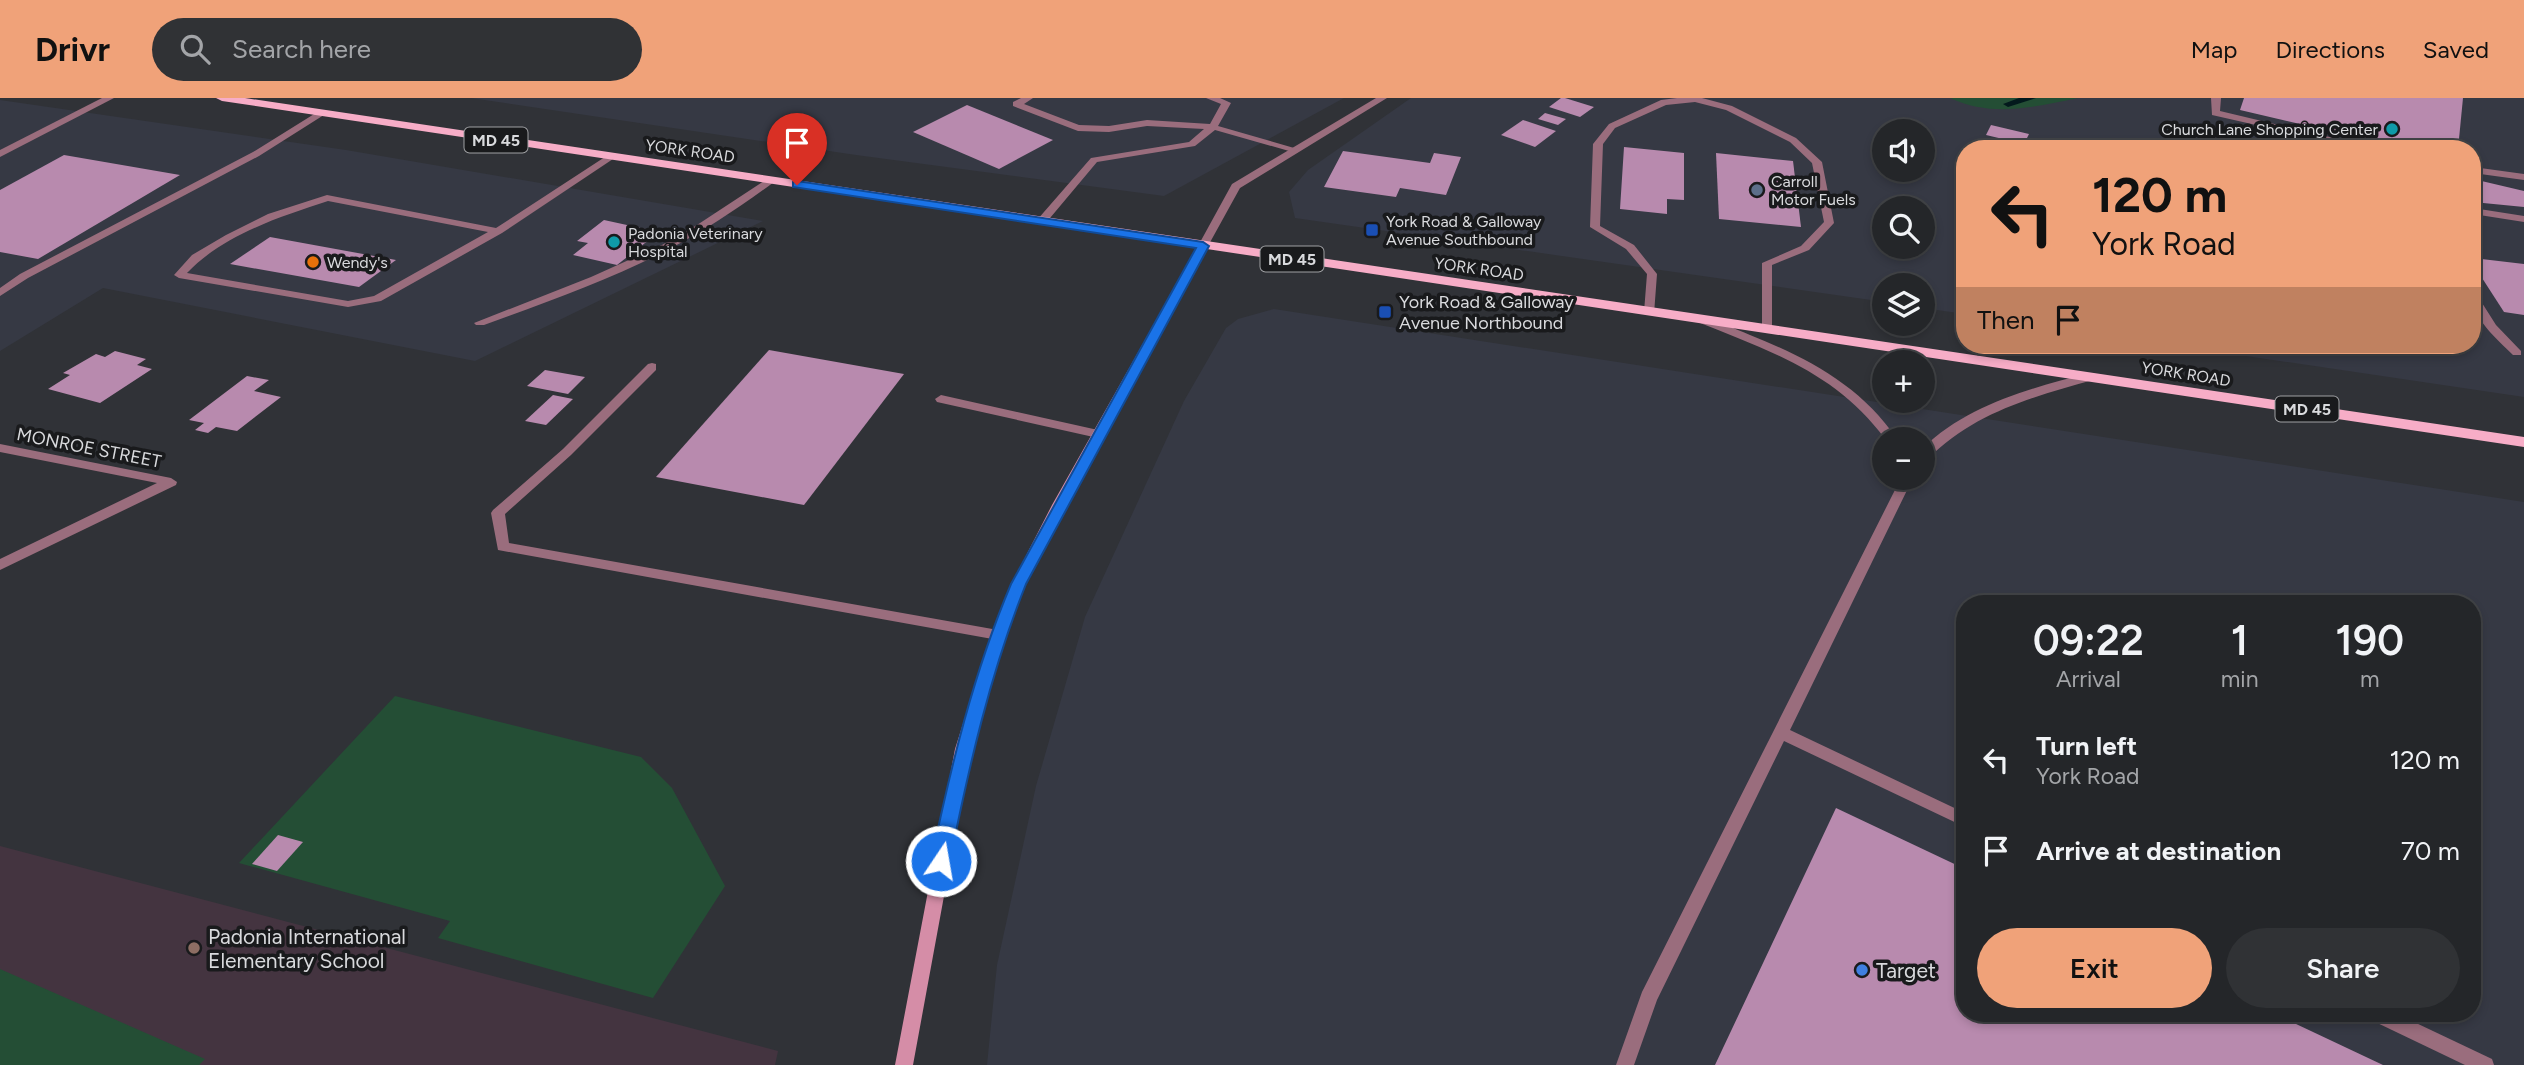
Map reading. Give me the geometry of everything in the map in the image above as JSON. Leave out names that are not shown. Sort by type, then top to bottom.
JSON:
[{"type":"main road","name":"YORK ROAD","points":[[222,98],[2524,442]]},
{"type":"street","points":[[0,154],[109,98]]},
{"type":"street","points":[[1028,98],[1016,103],[1078,128],[1109,129],[1147,123],[1213,127],[1296,150]]},
{"type":"street","points":[[1041,222],[1094,160],[1192,144],[1213,127],[1226,103],[1211,98]]},
{"type":"street","points":[[904,1065],[963,749],[998,635],[1018,584],[1236,186],[1382,98]]},
{"type":"street","points":[[2216,98],[2215,113],[2335,140]]},
{"type":"street","points":[[1650,312],[1652,274],[1630,247],[1595,227],[1598,144],[1612,126],[1643,111],[1664,102],[1695,99],[1729,108],[1793,140],[1817,162],[1829,223],[1805,248],[1767,263],[1768,329]]},
{"type":"street","points":[[0,293],[24,276],[256,155],[322,113]]},
{"type":"street","points":[[498,231],[327,198],[272,216],[230,237],[196,257],[179,275],[348,304],[377,299],[498,231],[611,157]]},
{"type":"street","points":[[2481,171],[2524,177]]},
{"type":"street","points":[[480,323],[616,273],[732,210],[770,180]]},
{"type":"street","points":[[2481,212],[2524,219]]},
{"type":"street","points":[[2481,310],[2491,327],[2517,353]]},
{"type":"street","points":[[1698,319],[1783,353],[1839,383],[1884,427]]},
{"type":"street","points":[[652,367],[567,452],[498,513],[503,547],[998,635]]},
{"type":"street","points":[[1935,442],[1972,418],[2020,397],[2089,377]]},
{"type":"street","points":[[941,399],[1098,434]]},
{"type":"street","name":"MONROE STREET","points":[[0,448],[171,482],[0,565]]},
{"type":"street","points":[[1625,1065],[1648,998],[1901,490]]},
{"type":"street","points":[[1780,732],[1956,816]]},
{"type":"street","points":[[2394,1022],[2485,1065]]},
{"type":"shaded area","points":[[471,98],[1344,98],[1164,196],[856,155]]},
{"type":"shaded area","points":[[1411,98],[2524,98],[2524,397],[2233,354],[2481,354],[2481,140],[1956,140],[1956,313],[1935,310],[1935,273],[1872,273],[1872,300],[1295,218],[1289,192],[1308,170]]},
{"type":"shaded area","points":[[0,100],[346,150],[763,221],[475,361],[103,288],[0,351]]},
{"type":"shaded area","points":[[1274,309],[1872,401],[1872,413],[1935,411],[2524,502],[2524,1065],[987,1065],[997,965],[1036,786],[1085,617],[1184,401],[1226,328],[1238,319]]},
{"type":"shaded area","name":"Padonia International Elementary School","points":[[0,846],[778,1051],[775,1065],[0,1065]]},
{"type":"green space","points":[[1950,98],[2078,98],[2030,107],[1998,109],[1982,108]]},
{"type":"green space","points":[[395,696],[641,757],[672,788],[725,886],[653,998],[438,938],[450,921],[239,863]]},
{"type":"green space","points":[[0,969],[205,1059],[199,1065],[0,1065]]},
{"type":"building","points":[[1561,98],[1594,107],[1580,117],[1549,107]]},
{"type":"building","name":"Church Lane Shopping Center","points":[[2244,98],[2463,98],[2459,140],[2369,140],[2240,110]]},
{"type":"building","points":[[967,105],[1053,140],[999,169],[913,132]]},
{"type":"building","points":[[1545,113],[1566,119],[1558,125],[1538,119]]},
{"type":"building","points":[[1523,120],[1556,131],[1535,147],[1501,135]]},
{"type":"building","points":[[1991,125],[2029,134],[2026,140],[2007,140],[1986,135]]},
{"type":"building","points":[[1624,147],[1684,153],[1684,200],[1667,199],[1667,214],[1620,209]]},
{"type":"building","points":[[1343,151],[1430,163],[1434,153],[1461,157],[1446,195],[1400,188],[1396,197],[1324,187]]},
{"type":"building","name":"Carroll Motor Fuels","points":[[1716,153],[1793,161],[1801,227],[1719,219]]},
{"type":"building","points":[[64,155],[180,175],[38,259],[0,252],[0,190]]},
{"type":"building","points":[[2481,181],[2524,191],[2524,207],[2481,203]]},
{"type":"building","name":"Padonia Veterinary Hospital","points":[[604,220],[659,232],[617,265],[573,255],[588,243],[577,241]]},
{"type":"building","name":"Wendy's","points":[[270,237],[396,260],[359,287],[230,264]]},
{"type":"building","points":[[2481,259],[2524,264],[2524,315],[2504,312],[2481,276]]},
{"type":"building","points":[[769,350],[904,374],[804,505],[656,477]]},
{"type":"building","points":[[115,351],[146,359],[137,365],[152,369],[100,403],[48,389],[70,375],[63,373],[96,354],[105,357]]},
{"type":"building","points":[[545,370],[585,377],[568,394],[527,386]]},
{"type":"building","points":[[247,376],[269,380],[254,391],[281,397],[237,431],[216,427],[208,433],[195,430],[204,423],[189,420]]},
{"type":"building","points":[[553,395],[573,399],[546,425],[525,421]]},
{"type":"building","name":"Target","points":[[1836,808],[1956,865],[1956,1022],[2292,1022],[2383,1065],[1715,1065]]},
{"type":"building","points":[[278,835],[303,842],[277,871],[252,864]]},
{"type":"waterway","points":[[2008,104],[2031,98]]},
{"type":"place","name":"Church Lane Shopping Center","points":[[2392,129]]},
{"type":"place","name":"Carroll Motor Fuels","points":[[1757,190]]},
{"type":"place","name":"York Road & Galloway Avenue Southbound","points":[[1372,230]]},
{"type":"place","name":"Padonia Veterinary Hospital","points":[[614,242]]},
{"type":"place","name":"Wendy's","points":[[313,262]]},
{"type":"place","name":"York Road & Galloway Avenue Northbound","points":[[1385,312]]},
{"type":"place","name":"Padonia International Elementary School","points":[[194,948]]},
{"type":"place","name":"Target","points":[[1862,970]]},
{"type":"route","points":[[797,185],[1203,246],[1018,584],[998,635],[963,749],[941,861]]}]
